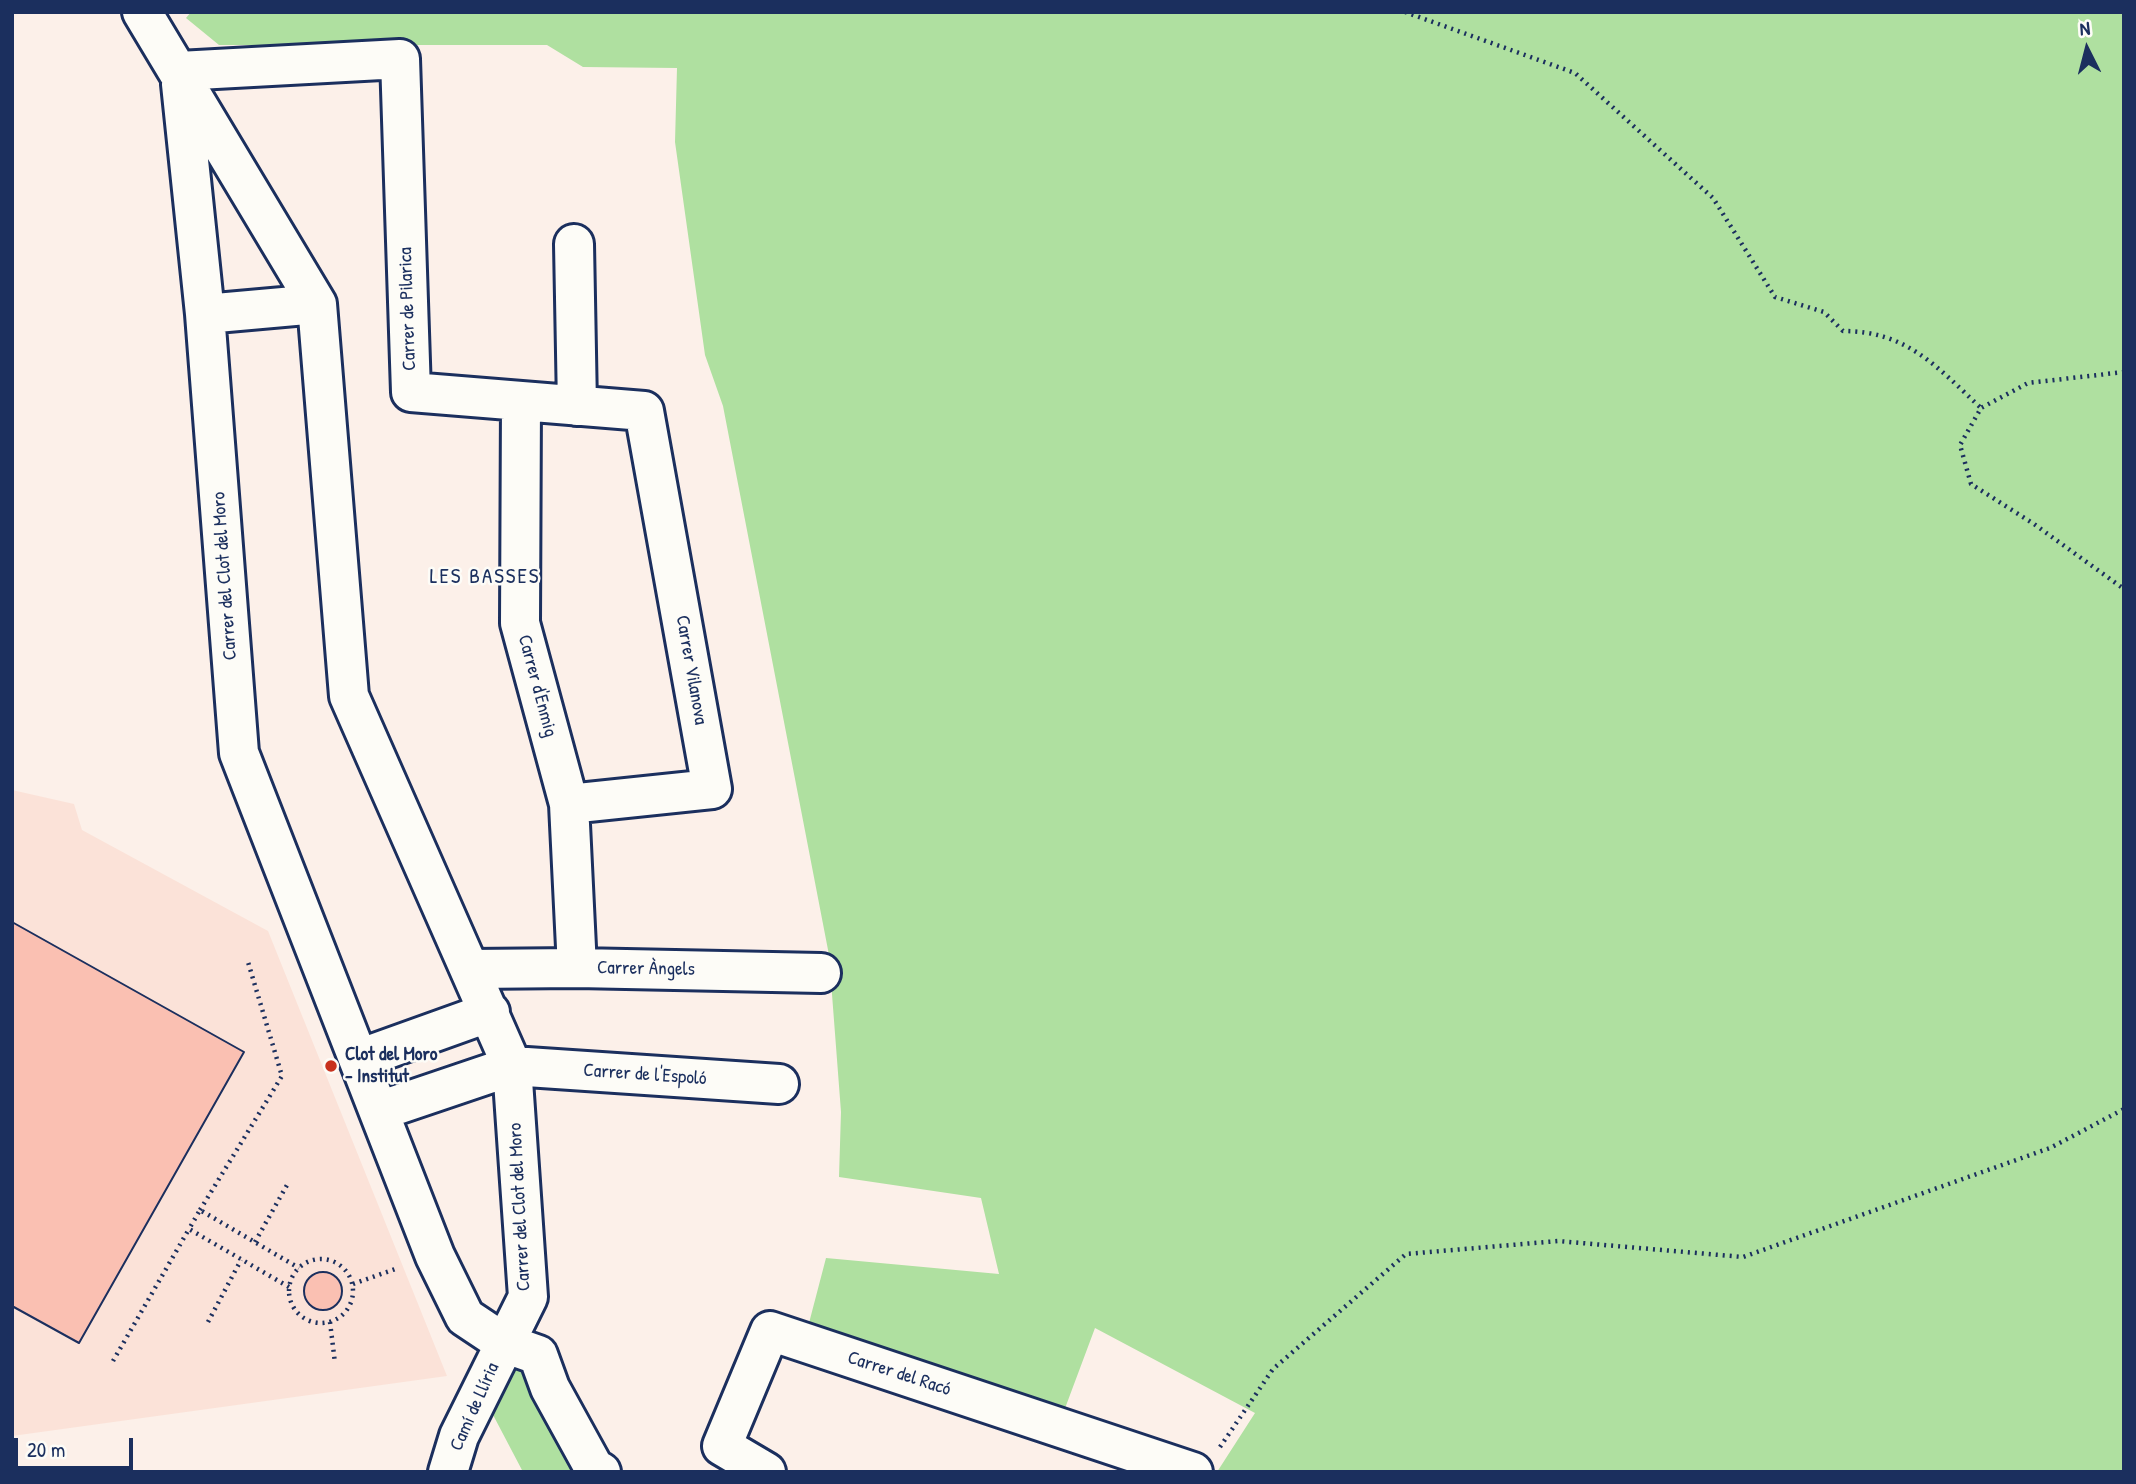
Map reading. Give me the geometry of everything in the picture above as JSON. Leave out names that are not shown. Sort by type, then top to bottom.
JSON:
[{"type":"street","name":"Carrer del Clot del Moro","points":[[142,12],[317,304],[349,696],[512,1066],[528,1297],[505,1343]]},
{"type":"street","name":"Carrer de Pilarica","points":[[179,71],[400,60],[411,392],[644,411]]},
{"type":"street","name":"Carrer del Clot del Moro","points":[[179,71],[205,314],[239,753],[435,1256],[466,1317],[505,1343],[538,1355],[550,1388],[594,1468],[601,1472]]},
{"type":"street","points":[[574,244],[577,406]]},
{"type":"street","points":[[205,314],[317,304]]},
{"type":"street","name":"Carrer d'Enmig","points":[[520,402],[520,623],[569,804],[577,968]]},
{"type":"street","name":"Carrer Vilanova","points":[[569,804],[712,789],[644,411]]},
{"type":"street","name":"Carrer Àngels","points":[[471,969],[577,968],[821,973]]},
{"type":"street","points":[[359,1059],[490,1012]]},
{"type":"street","points":[[379,1111],[512,1066]]},
{"type":"street","name":"Carrer de l'Espoló","points":[[512,1066],[779,1084]]},
{"type":"street","name":"Carrer del Racó","points":[[766,1472],[722,1446],[770,1331],[1206,1460]]},
{"type":"street","name":"Camí de Llíria","points":[[448,1472],[459,1436],[505,1343]]},
{"type":"path","points":[[1405,12],[1575,74],[1713,198],[1775,297],[1824,312],[1843,331],[1867,331],[1898,341],[1927,356],[1981,408]]},
{"type":"path","points":[[2124,372],[2028,383],[1981,408],[1961,445],[1971,484],[2034,524],[2124,589]]},
{"type":"path","points":[[113,1361],[188,1229],[282,1076],[248,962]]},
{"type":"path","points":[[1206,1460],[1273,1368],[1406,1254],[1558,1241],[1743,1257],[2050,1148],[2124,1109]]},
{"type":"path","points":[[255,1242],[287,1185]]},
{"type":"path","points":[[200,1210],[299,1268]]},
{"type":"path","points":[[188,1229],[289,1287]]},
{"type":"path","points":[[353,1284],[435,1256]]},
{"type":"path","points":[[208,1322],[241,1260]]},
{"type":"path","points":[[330,1260],[347,1272],[353,1284],[352,1301],[347,1310],[330,1322],[310,1322],[300,1316],[290,1299],[289,1287],[299,1268],[308,1262],[330,1260]]},
{"type":"path","points":[[330,1322],[335,1363]]},
{"type":"shaded area","points":[[12,790],[74,804],[82,830],[268,931],[447,1376],[12,1436]]},
{"type":"green space","points":[[191,12],[2124,12],[2124,1472],[1217,1472],[1255,1413],[1095,1328],[1064,1411],[809,1323],[826,1258],[999,1274],[981,1198],[839,1177],[841,1112],[829,955],[723,406],[705,355],[675,142],[677,68],[583,67],[547,45],[219,45],[186,18]]},
{"type":"green space","points":[[504,1343],[601,1472],[523,1472],[481,1392]]},
{"type":"building","points":[[12,922],[244,1052],[79,1343],[12,1306]]},
{"type":"building","points":[[323,1272],[337,1277],[342,1291],[337,1305],[323,1310],[309,1305],[304,1291],[309,1277]]},
{"type":"place","name":"Clot del Moro - Institut","points":[[331,1066]]},
{"type":"district","name":"LES BASSES","points":[[485,577]]}]
